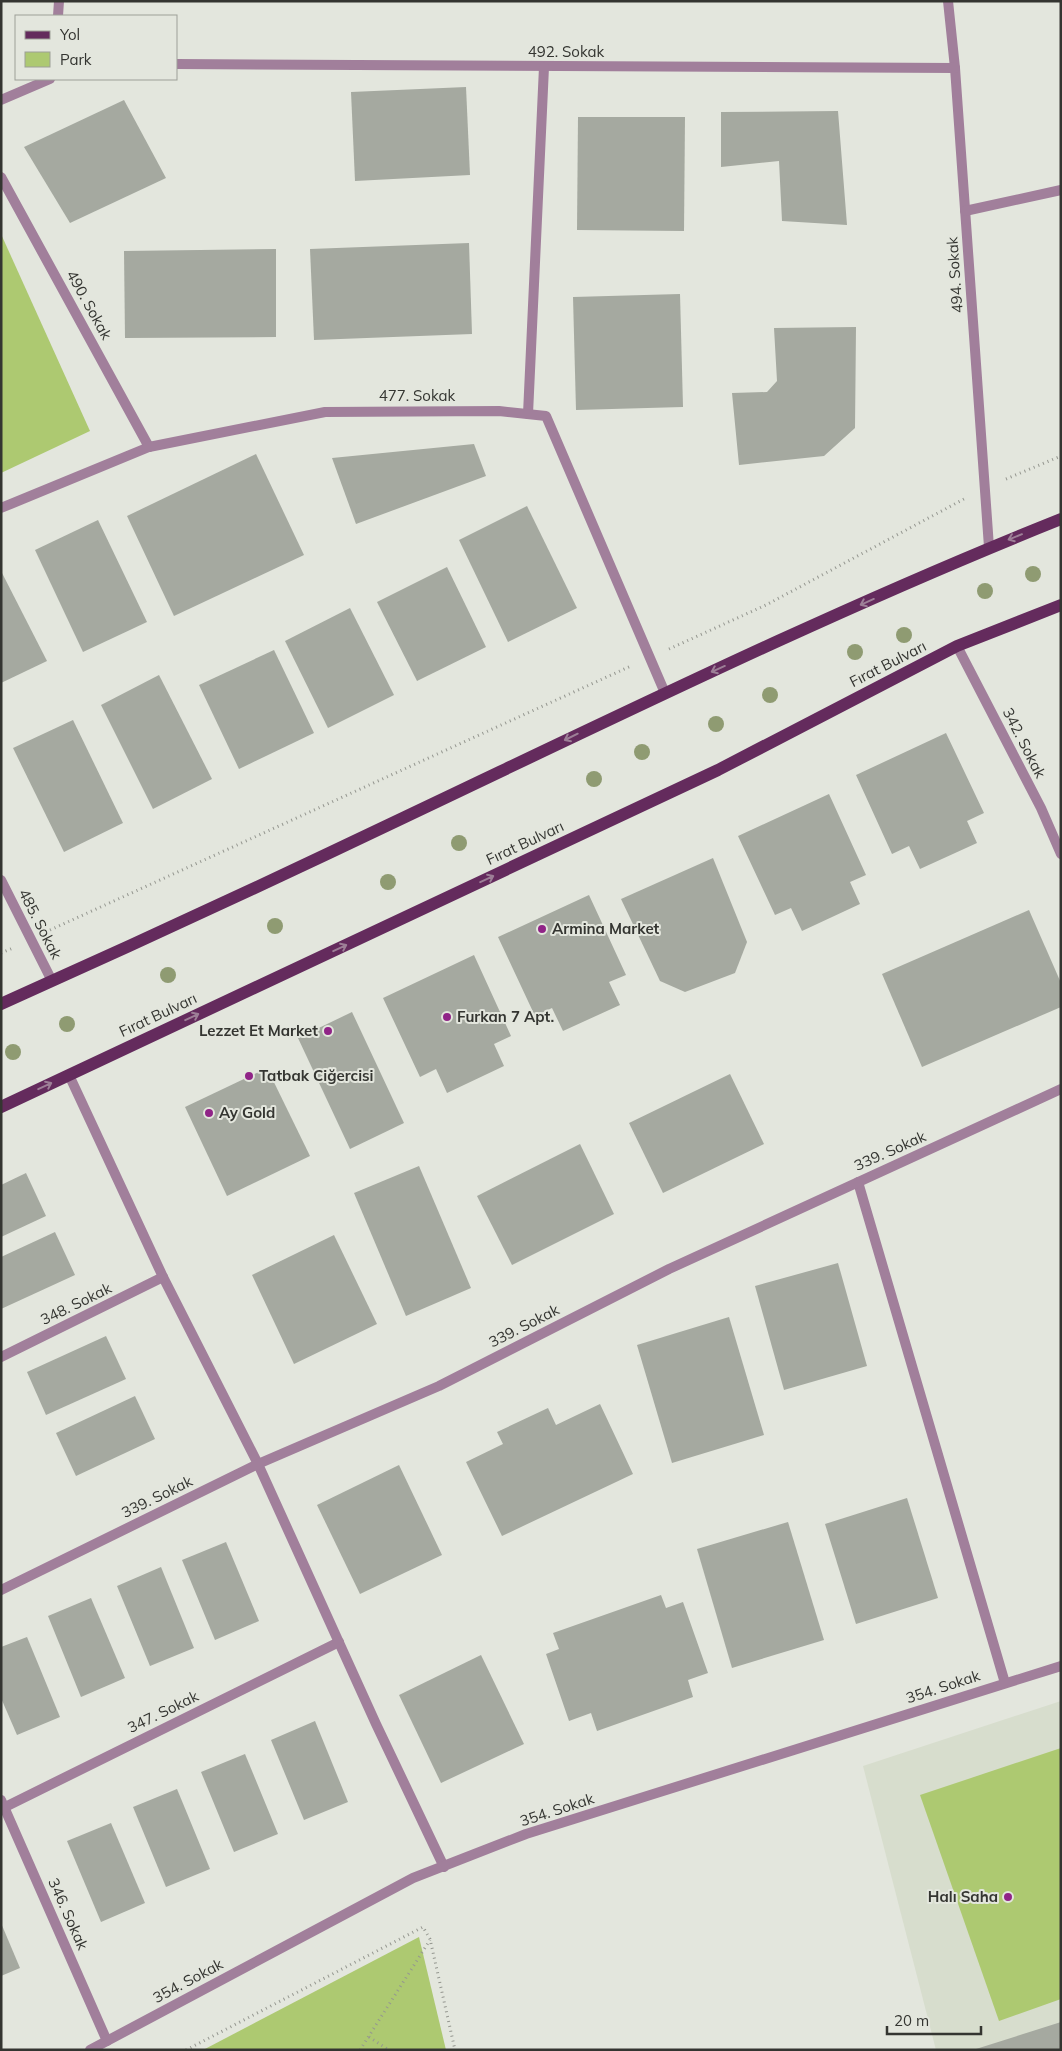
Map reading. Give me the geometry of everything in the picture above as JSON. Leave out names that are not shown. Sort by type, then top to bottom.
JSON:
[{"type":"main road","points":[[1,1004],[401,819],[665,693],[989,548],[1061,519]]},
{"type":"main road","name":"Fırat Bulvarı","points":[[1,1107],[718,770],[957,646],[1061,605]]},
{"type":"street","points":[[58,15],[59,1]]},
{"type":"street","name":"494. Sokak","points":[[948,1],[956,68],[989,548]]},
{"type":"street","name":"492. Sokak","points":[[178,64],[956,68]]},
{"type":"street","points":[[528,414],[544,66]]},
{"type":"street","points":[[1,100],[48,80]]},
{"type":"street","name":"490. Sokak","points":[[1,177],[150,447]]},
{"type":"street","points":[[965,211],[1061,190]]},
{"type":"street","name":"477. Sokak","points":[[1,508],[150,447],[325,412],[499,411],[546,416],[648,658],[665,693]]},
{"type":"street","name":"342. Sokak","points":[[957,646],[1041,808],[1061,854]]},
{"type":"street","name":"485. Sokak","points":[[1,880],[52,981]]},
{"type":"street","points":[[69,1076],[164,1277],[258,1464],[444,1867]]},
{"type":"street","name":"339. Sokak","points":[[1,1590],[258,1464],[439,1386],[669,1269],[1061,1089]]},
{"type":"street","points":[[858,1182],[1005,1683]]},
{"type":"street","name":"348. Sokak","points":[[1,1357],[164,1277]]},
{"type":"street","name":"347. Sokak","points":[[2,1805],[339,1642]]},
{"type":"street","name":"354. Sokak","points":[[90,2050],[413,1878],[526,1834],[1061,1666]]},
{"type":"street","name":"346. Sokak","points":[[2,1805],[107,2041]]},
{"type":"path","points":[[1,953],[766,605],[984,488],[1061,456]]},
{"type":"path","points":[[186,2050],[423,1928],[430,1939],[455,2050]]},
{"type":"path","points":[[360,2050],[430,1939]]},
{"type":"path","points":[[368,2036],[389,2050]]},
{"type":"shaded area","points":[[1061,1701],[1061,2050],[936,2050],[863,1766]]},
{"type":"green space","points":[[1,234],[90,431],[1,473]]},
{"type":"green space","name":"Halı Saha","points":[[1061,1748],[1061,1999],[999,2021],[920,1795]]},
{"type":"green space","points":[[419,1937],[446,2050],[203,2050]]},
{"type":"building","points":[[466,87],[470,175],[355,181],[351,92]]},
{"type":"building","points":[[124,100],[166,178],[70,223],[24,147]]},
{"type":"building","points":[[838,111],[847,225],[782,221],[779,161],[721,167],[721,112]]},
{"type":"building","points":[[578,117],[685,117],[684,231],[577,230]]},
{"type":"building","points":[[469,243],[472,334],[314,340],[310,249]]},
{"type":"building","points":[[276,249],[276,337],[125,338],[124,251]]},
{"type":"building","points":[[680,294],[683,407],[576,410],[573,297]]},
{"type":"building","points":[[856,327],[855,428],[824,456],[739,465],[732,393],[767,392],[777,381],[774,328]]},
{"type":"building","points":[[474,444],[486,476],[356,524],[332,458]]},
{"type":"building","points":[[256,454],[304,555],[174,616],[127,516]]},
{"type":"building","points":[[527,506],[577,608],[508,642],[459,540]]},
{"type":"building","points":[[98,520],[147,622],[83,652],[35,550]]},
{"type":"building","points":[[447,567],[486,647],[417,681],[377,602]]},
{"type":"building","points":[[1,571],[47,661],[1,683]]},
{"type":"building","points":[[350,608],[394,695],[328,728],[285,641]]},
{"type":"building","points":[[274,650],[314,733],[239,769],[199,685]]},
{"type":"building","points":[[159,675],[212,779],[153,809],[101,705]]},
{"type":"building","points":[[73,720],[123,823],[64,852],[13,748]]},
{"type":"building","points":[[946,733],[984,813],[967,821],[977,843],[920,869],[909,846],[892,854],[856,775]]},
{"type":"building","points":[[829,794],[866,875],[850,882],[860,904],[802,931],[791,908],[775,915],[738,836]]},
{"type":"building","points":[[713,858],[747,942],[735,973],[685,992],[660,981],[621,899]]},
{"type":"building","points":[[589,895],[626,975],[609,982],[620,1005],[563,1031],[552,1008],[535,1016],[498,937]]},
{"type":"building","points":[[1029,910],[1061,983],[1061,1007],[922,1067],[882,974]]},
{"type":"building","name":"Furkan 7 Apt.","points":[[474,955],[511,1036],[494,1044],[504,1066],[447,1093],[436,1069],[420,1077],[383,998]]},
{"type":"building","points":[[352,1012],[404,1123],[350,1149],[298,1038]]},
{"type":"building","points":[[267,1068],[310,1156],[227,1196],[185,1107]]},
{"type":"building","points":[[730,1074],[764,1144],[663,1193],[629,1123]]},
{"type":"building","points":[[580,1144],[614,1214],[512,1265],[477,1196]]},
{"type":"building","points":[[419,1166],[471,1288],[406,1316],[354,1193]]},
{"type":"building","points":[[26,1173],[46,1216],[1,1237],[1,1185]]},
{"type":"building","points":[[55,1232],[75,1275],[1,1309],[1,1257]]},
{"type":"building","points":[[334,1235],[377,1324],[294,1364],[252,1275]]},
{"type":"building","points":[[838,1263],[867,1366],[784,1390],[755,1286]]},
{"type":"building","points":[[729,1317],[764,1435],[672,1463],[637,1345]]},
{"type":"building","points":[[106,1336],[126,1379],[46,1415],[27,1372]]},
{"type":"building","points":[[135,1396],[155,1439],[76,1476],[56,1433]]},
{"type":"building","points":[[600,1404],[633,1474],[502,1536],[466,1462],[503,1444],[497,1432],[548,1408],[556,1425]]},
{"type":"building","points":[[399,1465],[442,1555],[360,1594],[317,1505]]},
{"type":"building","points":[[907,1498],[938,1598],[856,1624],[825,1524]]},
{"type":"building","points":[[788,1522],[824,1640],[732,1668],[697,1549]]},
{"type":"building","points":[[226,1542],[259,1621],[215,1640],[182,1560]]},
{"type":"building","points":[[161,1567],[194,1648],[150,1666],[117,1586]]},
{"type":"building","points":[[661,1595],[666,1608],[683,1602],[708,1673],[688,1680],[693,1697],[597,1731],[591,1713],[569,1721],[546,1654],[559,1649],[553,1633]]},
{"type":"building","points":[[91,1598],[125,1678],[81,1697],[48,1616]]},
{"type":"building","points":[[27,1637],[60,1717],[17,1735],[1,1698],[1,1647]]},
{"type":"building","points":[[481,1655],[524,1744],[441,1783],[399,1695]]},
{"type":"building","points":[[315,1721],[348,1802],[304,1820],[271,1740]]},
{"type":"building","points":[[245,1754],[278,1834],[234,1852],[201,1772]]},
{"type":"building","points":[[177,1789],[210,1869],[166,1887],[133,1807]]},
{"type":"building","points":[[111,1823],[145,1903],[101,1922],[67,1841]]},
{"type":"building","points":[[1,1923],[20,1968],[1,1976]]},
{"type":"building","points":[[1061,2022],[1061,2050],[976,2050],[976,2049]]},
{"type":"place","name":"Armina Market","points":[[542,929]]},
{"type":"place","name":"Furkan 7 Apt.","points":[[447,1017]]},
{"type":"place","name":"Lezzet Et Market","points":[[328,1031]]},
{"type":"place","name":"Tatbak Ciğercisi","points":[[249,1076]]},
{"type":"place","name":"Ay Gold","points":[[209,1113]]},
{"type":"place","name":"Halı Saha","points":[[1008,1897]]}]
